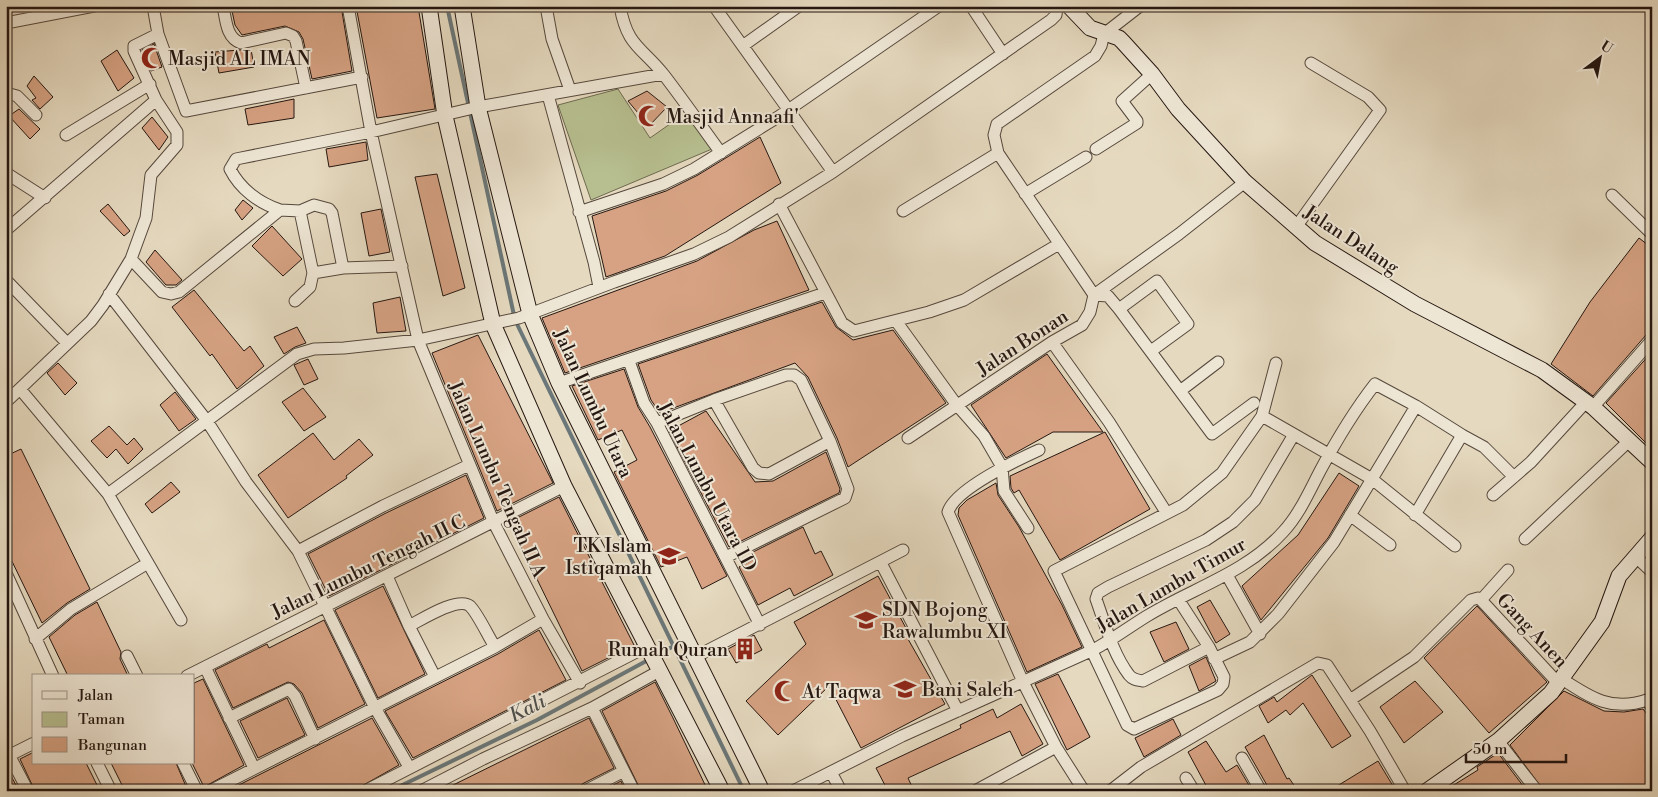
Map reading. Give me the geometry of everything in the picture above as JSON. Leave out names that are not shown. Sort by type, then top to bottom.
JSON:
[{"type":"street","points":[[6,23],[94,6]]},
{"type":"street","points":[[153,6],[158,34],[186,112],[362,77]]},
{"type":"street","points":[[223,6],[230,36],[235,41],[241,43],[286,34],[292,36],[296,41],[306,88]]},
{"type":"street","name":"Jalan Lumbu Tengah II A","points":[[348,6],[362,77],[370,132],[418,340],[494,523],[543,619],[580,683]]},
{"type":"street","points":[[429,6],[449,115],[497,323],[564,486],[722,791]]},
{"type":"street","name":"Jalan Lumbu Utara","points":[[462,6],[475,108],[525,316],[762,791]]},
{"type":"street","points":[[546,6],[552,39],[570,90]]},
{"type":"street","points":[[620,6],[626,29],[634,45],[663,74],[721,153]]},
{"type":"street","points":[[714,6],[744,45],[787,110],[833,172]]},
{"type":"street","points":[[744,45],[798,6]]},
{"type":"street","points":[[579,212],[663,184],[694,169],[787,110],[939,6]]},
{"type":"street","points":[[971,6],[1003,54]]},
{"type":"street","points":[[1140,6],[1104,34],[1096,56],[997,124],[994,135],[998,153],[1094,294],[1108,296],[1119,309],[1212,434],[1254,403]]},
{"type":"street","points":[[108,494],[296,354],[314,349],[344,348],[418,340],[525,316],[599,287],[694,254],[729,237],[833,172],[1051,20],[1061,7]]},
{"type":"street","name":"Jalan Dalang","points":[[1061,7],[1090,28],[1119,38],[1152,74],[1178,110],[1245,182],[1315,243],[1415,304],[1542,370],[1589,404],[1652,462]]},
{"type":"street","points":[[6,402],[91,320],[131,259],[146,218],[151,175],[177,145],[177,132],[156,100],[134,51],[134,46],[158,34]]},
{"type":"street","points":[[1296,227],[1380,110],[1368,97],[1311,63]]},
{"type":"street","points":[[342,268],[332,213],[325,206],[314,205],[300,211],[280,210],[267,206],[236,181],[230,169],[236,159],[370,132],[475,108],[663,74]]},
{"type":"street","points":[[1096,149],[1137,123],[1122,101],[1152,74]]},
{"type":"street","points":[[66,135],[150,84]]},
{"type":"street","points":[[6,93],[17,96],[36,115]]},
{"type":"street","points":[[548,95],[599,287]]},
{"type":"street","points":[[6,230],[156,100]]},
{"type":"street","points":[[903,211],[998,153]]},
{"type":"street","points":[[1025,194],[1086,157]]},
{"type":"street","points":[[6,173],[45,198]]},
{"type":"street","points":[[1094,294],[1179,234],[1245,182]]},
{"type":"street","points":[[1612,195],[1652,234]]},
{"type":"street","points":[[779,204],[842,323],[854,331],[896,321],[964,300],[1059,244]]},
{"type":"street","points":[[131,259],[162,292],[171,294],[179,292],[280,210]]},
{"type":"street","points":[[296,301],[310,287],[314,273],[300,211]]},
{"type":"street","points":[[314,273],[342,268],[402,266]]},
{"type":"street","points":[[6,280],[67,342]]},
{"type":"street","points":[[1119,309],[1157,281],[1188,324],[1151,352]]},
{"type":"street","points":[[559,383],[629,361],[826,293]]},
{"type":"street","points":[[109,294],[207,421],[246,482],[298,550],[374,706],[409,767]]},
{"type":"street","name":"Jalan Bonan","points":[[908,438],[956,404],[1052,342],[1082,325],[1090,312],[1094,294]]},
{"type":"street","points":[[896,321],[956,404],[984,436],[1002,467],[1004,492],[1028,528]]},
{"type":"street","points":[[1493,495],[1531,462],[1652,340]]},
{"type":"street","points":[[1052,342],[1109,422],[1166,512]]},
{"type":"street","name":"Jalan Lumbu Utara 1D","points":[[629,361],[644,404],[657,423],[675,463],[760,625]]},
{"type":"street","points":[[1180,391],[1218,362]]},
{"type":"street","points":[[1178,599],[1209,648],[1224,677],[1224,684],[1218,690],[1134,729],[1127,725],[1054,571],[1166,512],[1183,505],[1222,473],[1262,416],[1276,363]]},
{"type":"street","points":[[657,423],[714,400],[786,375],[794,375],[801,380],[830,441],[848,489],[845,498],[726,557]]},
{"type":"street","name":"Jalan Lumbu Timur","points":[[793,791],[958,711],[1112,641],[1147,616],[1227,575],[1260,553],[1283,532],[1297,513],[1329,455],[1375,384],[1416,406]]},
{"type":"street","points":[[20,389],[108,494],[181,620]]},
{"type":"street","points":[[714,400],[752,468],[759,473],[769,474],[830,441]]},
{"type":"street","points":[[1214,659],[1250,642],[1278,614],[1334,542],[1416,406],[1484,447],[1514,477]]},
{"type":"street","points":[[1262,416],[1293,436],[1372,479],[1455,546]]},
{"type":"street","points":[[1415,514],[1462,435]]},
{"type":"street","points":[[1209,648],[1143,681],[1135,680],[1129,675],[1112,641],[1096,600],[1098,594],[1108,587],[1206,540],[1233,522],[1255,500],[1293,436]]},
{"type":"street","points":[[1525,539],[1629,441]]},
{"type":"street","points":[[1039,450],[1002,467],[950,504],[948,512],[1023,682],[1056,747],[1084,791]]},
{"type":"street","points":[[298,550],[383,506],[469,465]]},
{"type":"street","name":"Jalan Lumbu Tengah II C","points":[[192,674],[564,486]]},
{"type":"street","points":[[1350,515],[1390,545]]},
{"type":"street","points":[[1427,791],[1498,741],[1560,682],[1602,622],[1618,576],[1652,538]]},
{"type":"street","points":[[696,657],[903,550]]},
{"type":"street","points":[[1635,556],[1652,572]]},
{"type":"street","points":[[34,639],[71,609],[148,563]]},
{"type":"street","points":[[881,563],[958,711]]},
{"type":"street","points":[[1350,700],[1414,657],[1472,600],[1478,598],[1481,600],[1508,570]]},
{"type":"street","points":[[6,573],[34,639],[52,674]]},
{"type":"street","points":[[1227,575],[1260,634]]},
{"type":"street","points":[[387,576],[409,626],[435,677]]},
{"type":"street","name":"Gang Anen","points":[[1481,600],[1560,682],[1616,706],[1650,701]]},
{"type":"street","points":[[409,626],[452,604],[461,603],[470,606],[495,646]]},
{"type":"street","points":[[210,791],[374,706],[435,677],[543,619]]},
{"type":"street","points":[[127,656],[136,674]]},
{"type":"street","points":[[364,791],[580,683],[654,657]]},
{"type":"street","points":[[421,791],[482,759],[592,708],[654,657]]},
{"type":"street","points":[[1110,791],[1141,767],[1318,662],[1327,665],[1405,791]]},
{"type":"street","points":[[205,667],[254,768]]},
{"type":"street","points":[[230,718],[289,689],[295,696],[315,738]]},
{"type":"street","points":[[592,708],[634,791]]},
{"type":"street","points":[[1498,741],[1537,791]]},
{"type":"street","points":[[28,791],[7,754],[32,744]]},
{"type":"street","points":[[974,791],[998,786],[1056,747]]},
{"type":"street","points":[[1242,758],[1258,790]]},
{"type":"street","points":[[97,764],[110,791]]},
{"type":"street","points":[[184,764],[197,791]]},
{"type":"street","points":[[586,791],[624,772]]},
{"type":"street","points":[[831,772],[841,791]]},
{"type":"street","points":[[1186,778],[1194,791]]},
{"type":"green space","points":[[618,89],[650,138],[687,112],[712,149],[591,200],[558,105]]},
{"type":"building","points":[[231,6],[341,6],[352,71],[312,79],[303,39],[299,32],[285,26],[242,35],[235,25]]},
{"type":"building","points":[[356,6],[418,6],[435,109],[377,118]]},
{"type":"building","name":"Masjid AL IMAN","points":[[154,44],[162,67],[151,71],[142,50]]},
{"type":"building","points":[[251,49],[254,67],[219,73],[215,52]]},
{"type":"building","points":[[117,50],[134,78],[118,91],[101,61]]},
{"type":"building","points":[[34,76],[53,97],[40,109],[32,100],[36,98],[27,86]]},
{"type":"building","name":"Masjid Annaafi'","points":[[647,91],[667,107],[649,126],[628,101]]},
{"type":"building","points":[[294,99],[294,118],[248,125],[245,109]]},
{"type":"building","points":[[19,109],[40,129],[30,139],[9,116]]},
{"type":"building","points":[[152,117],[168,137],[159,150],[142,128]]},
{"type":"building","points":[[760,137],[781,183],[665,256],[606,277],[592,216],[666,191],[698,175]]},
{"type":"building","points":[[366,142],[368,160],[329,167],[326,149]]},
{"type":"building","points":[[437,174],[465,288],[443,296],[415,177]]},
{"type":"building","points":[[243,200],[253,208],[242,220],[235,210]]},
{"type":"building","points":[[108,204],[130,231],[124,236],[100,211]]},
{"type":"building","points":[[381,209],[390,252],[369,256],[361,213]]},
{"type":"building","points":[[777,221],[809,290],[565,373],[542,318],[697,261],[754,230]]},
{"type":"building","points":[[272,226],[302,259],[283,276],[252,246]]},
{"type":"building","points":[[1639,238],[1652,248],[1652,333],[1646,335],[1593,396],[1551,364],[1590,302]]},
{"type":"building","points":[[155,250],[182,280],[176,285],[166,285],[146,262]]},
{"type":"building","points":[[194,290],[244,351],[250,346],[264,366],[237,389],[212,354],[210,356],[172,307]]},
{"type":"building","points":[[400,297],[406,331],[377,333],[373,303]]},
{"type":"building","points":[[822,302],[836,327],[853,340],[893,330],[946,403],[848,467],[837,438],[808,377],[795,363],[660,413],[651,400],[638,364]]},
{"type":"building","points":[[297,327],[306,343],[284,354],[274,337]]},
{"type":"building","points":[[478,335],[553,483],[497,511],[432,353]]},
{"type":"building","points":[[1652,352],[1652,449],[1606,403]]},
{"type":"building","points":[[1047,354],[1103,432],[1053,432],[1006,458],[971,405]]},
{"type":"building","points":[[308,359],[318,379],[304,385],[294,365]]},
{"type":"building","points":[[58,363],[77,383],[65,395],[47,373]]},
{"type":"building","points":[[624,369],[638,407],[727,576],[702,589],[687,557],[661,567],[614,472],[637,460],[622,430],[598,440],[572,386]]},
{"type":"building","points":[[303,388],[326,417],[304,431],[282,402]]},
{"type":"building","points":[[175,392],[196,419],[179,431],[160,405]]},
{"type":"building","points":[[706,411],[755,482],[773,481],[826,452],[840,489],[839,493],[729,547],[669,431]]},
{"type":"building","points":[[109,426],[127,445],[134,438],[143,449],[128,464],[116,449],[107,458],[91,441]]},
{"type":"building","points":[[1105,432],[1150,509],[1060,560],[1019,490],[1014,493],[1011,488],[1010,476]]},
{"type":"building","points":[[313,433],[334,460],[359,439],[373,455],[346,476],[347,478],[288,518],[258,475]]},
{"type":"building","points":[[21,449],[90,589],[67,603],[42,623],[6,549],[6,456]]},
{"type":"building","points":[[1339,473],[1359,486],[1328,538],[1261,620],[1242,586],[1298,535]]},
{"type":"building","points":[[466,475],[484,518],[329,596],[308,554],[386,513]]},
{"type":"building","points":[[171,482],[180,492],[152,513],[145,504]]},
{"type":"building","points":[[996,483],[998,495],[1019,527],[1062,605],[1082,647],[1027,672],[958,515],[959,508],[967,500]]},
{"type":"building","points":[[559,497],[634,645],[582,671],[509,522]]},
{"type":"building","points":[[803,527],[815,554],[821,551],[833,575],[794,596],[790,588],[758,605],[739,567],[754,559],[751,553]]},
{"type":"building","points":[[878,576],[907,630],[904,632],[945,704],[861,748],[829,686],[778,735],[746,701],[806,644],[794,622]]},
{"type":"building","points":[[383,586],[425,674],[378,698],[335,610]]},
{"type":"building","points":[[1210,600],[1230,634],[1216,643],[1197,607]]},
{"type":"building","points":[[97,602],[121,652],[120,659],[127,674],[67,674],[49,637],[75,615]]},
{"type":"building","points":[[1477,606],[1547,682],[1489,733],[1424,658]]},
{"type":"building","points":[[324,620],[365,704],[318,728],[302,693],[294,684],[288,682],[233,708],[215,670],[267,644],[269,648]]},
{"type":"building","points":[[1176,622],[1189,649],[1164,662],[1150,632]]},
{"type":"building","points":[[539,630],[566,680],[413,758],[385,711],[498,654]]},
{"type":"building","name":"Rumah Quran","points":[[754,635],[762,650],[736,663],[728,649]]},
{"type":"building","points":[[1206,657],[1216,681],[1199,691],[1189,666]]},
{"type":"building","points":[[1058,674],[1090,737],[1067,750],[1035,684]]},
{"type":"building","points":[[1312,675],[1351,736],[1332,748],[1303,703],[1290,715],[1286,710],[1268,723],[1259,706],[1274,697],[1277,702]]},
{"type":"building","points":[[203,679],[244,765],[204,787],[192,764],[195,764],[195,683]]},
{"type":"building","points":[[1415,681],[1443,712],[1404,743],[1380,707]]},
{"type":"building","points":[[655,682],[708,791],[641,791],[602,711]]},
{"type":"building","points":[[1564,691],[1604,711],[1624,712],[1643,709],[1652,721],[1652,791],[1544,791],[1510,745]]},
{"type":"building","points":[[287,698],[305,735],[258,758],[240,721]]},
{"type":"building","points":[[1021,704],[1043,744],[1022,756],[1010,731],[908,778],[914,791],[888,791],[876,768],[961,728],[960,725],[993,709],[997,718]]},
{"type":"building","points":[[372,718],[399,765],[353,791],[227,791]]},
{"type":"building","points":[[589,718],[614,768],[582,784],[578,791],[441,791]]},
{"type":"building","points":[[1173,719],[1181,735],[1144,757],[1135,738]]},
{"type":"building","points":[[1264,735],[1287,779],[1289,778],[1298,791],[1270,791],[1269,786],[1245,747]]},
{"type":"building","points":[[1206,741],[1226,772],[1237,765],[1250,787],[1244,791],[1209,791],[1188,752]]},
{"type":"building","points":[[32,753],[32,764],[86,764],[100,791],[35,791],[20,759]]},
{"type":"building","points":[[1498,753],[1527,791],[1444,791],[1478,770],[1477,767]]},
{"type":"building","points":[[1378,761],[1396,791],[1329,791]]},
{"type":"building","points":[[112,764],[176,764],[188,791],[125,791]]},
{"type":"building","points":[[6,766],[19,791],[6,791]]},
{"type":"building","points":[[621,781],[625,791],[602,791]]},
{"type":"waterway","points":[[447,6],[515,320],[744,791]]},
{"type":"waterway","name":"Kali","points":[[656,655],[674,646]]},
{"type":"waterway","name":"Kali","points":[[390,791],[537,720],[650,659]]},
{"type":"place","name":"Masjid AL IMAN","points":[[152,58]]},
{"type":"place","name":"Masjid Annaafi'","points":[[649,116]]},
{"type":"place","name":"TK Islam Istiqamah","points":[[669,556]]},
{"type":"place","name":"SDN Bojong Rawalumbu XI","points":[[866,620]]},
{"type":"place","name":"Rumah Quran","points":[[745,649]]},
{"type":"place","name":"Bani Saleh","points":[[905,689]]},
{"type":"place","name":"At Taqwa","points":[[785,691]]}]
